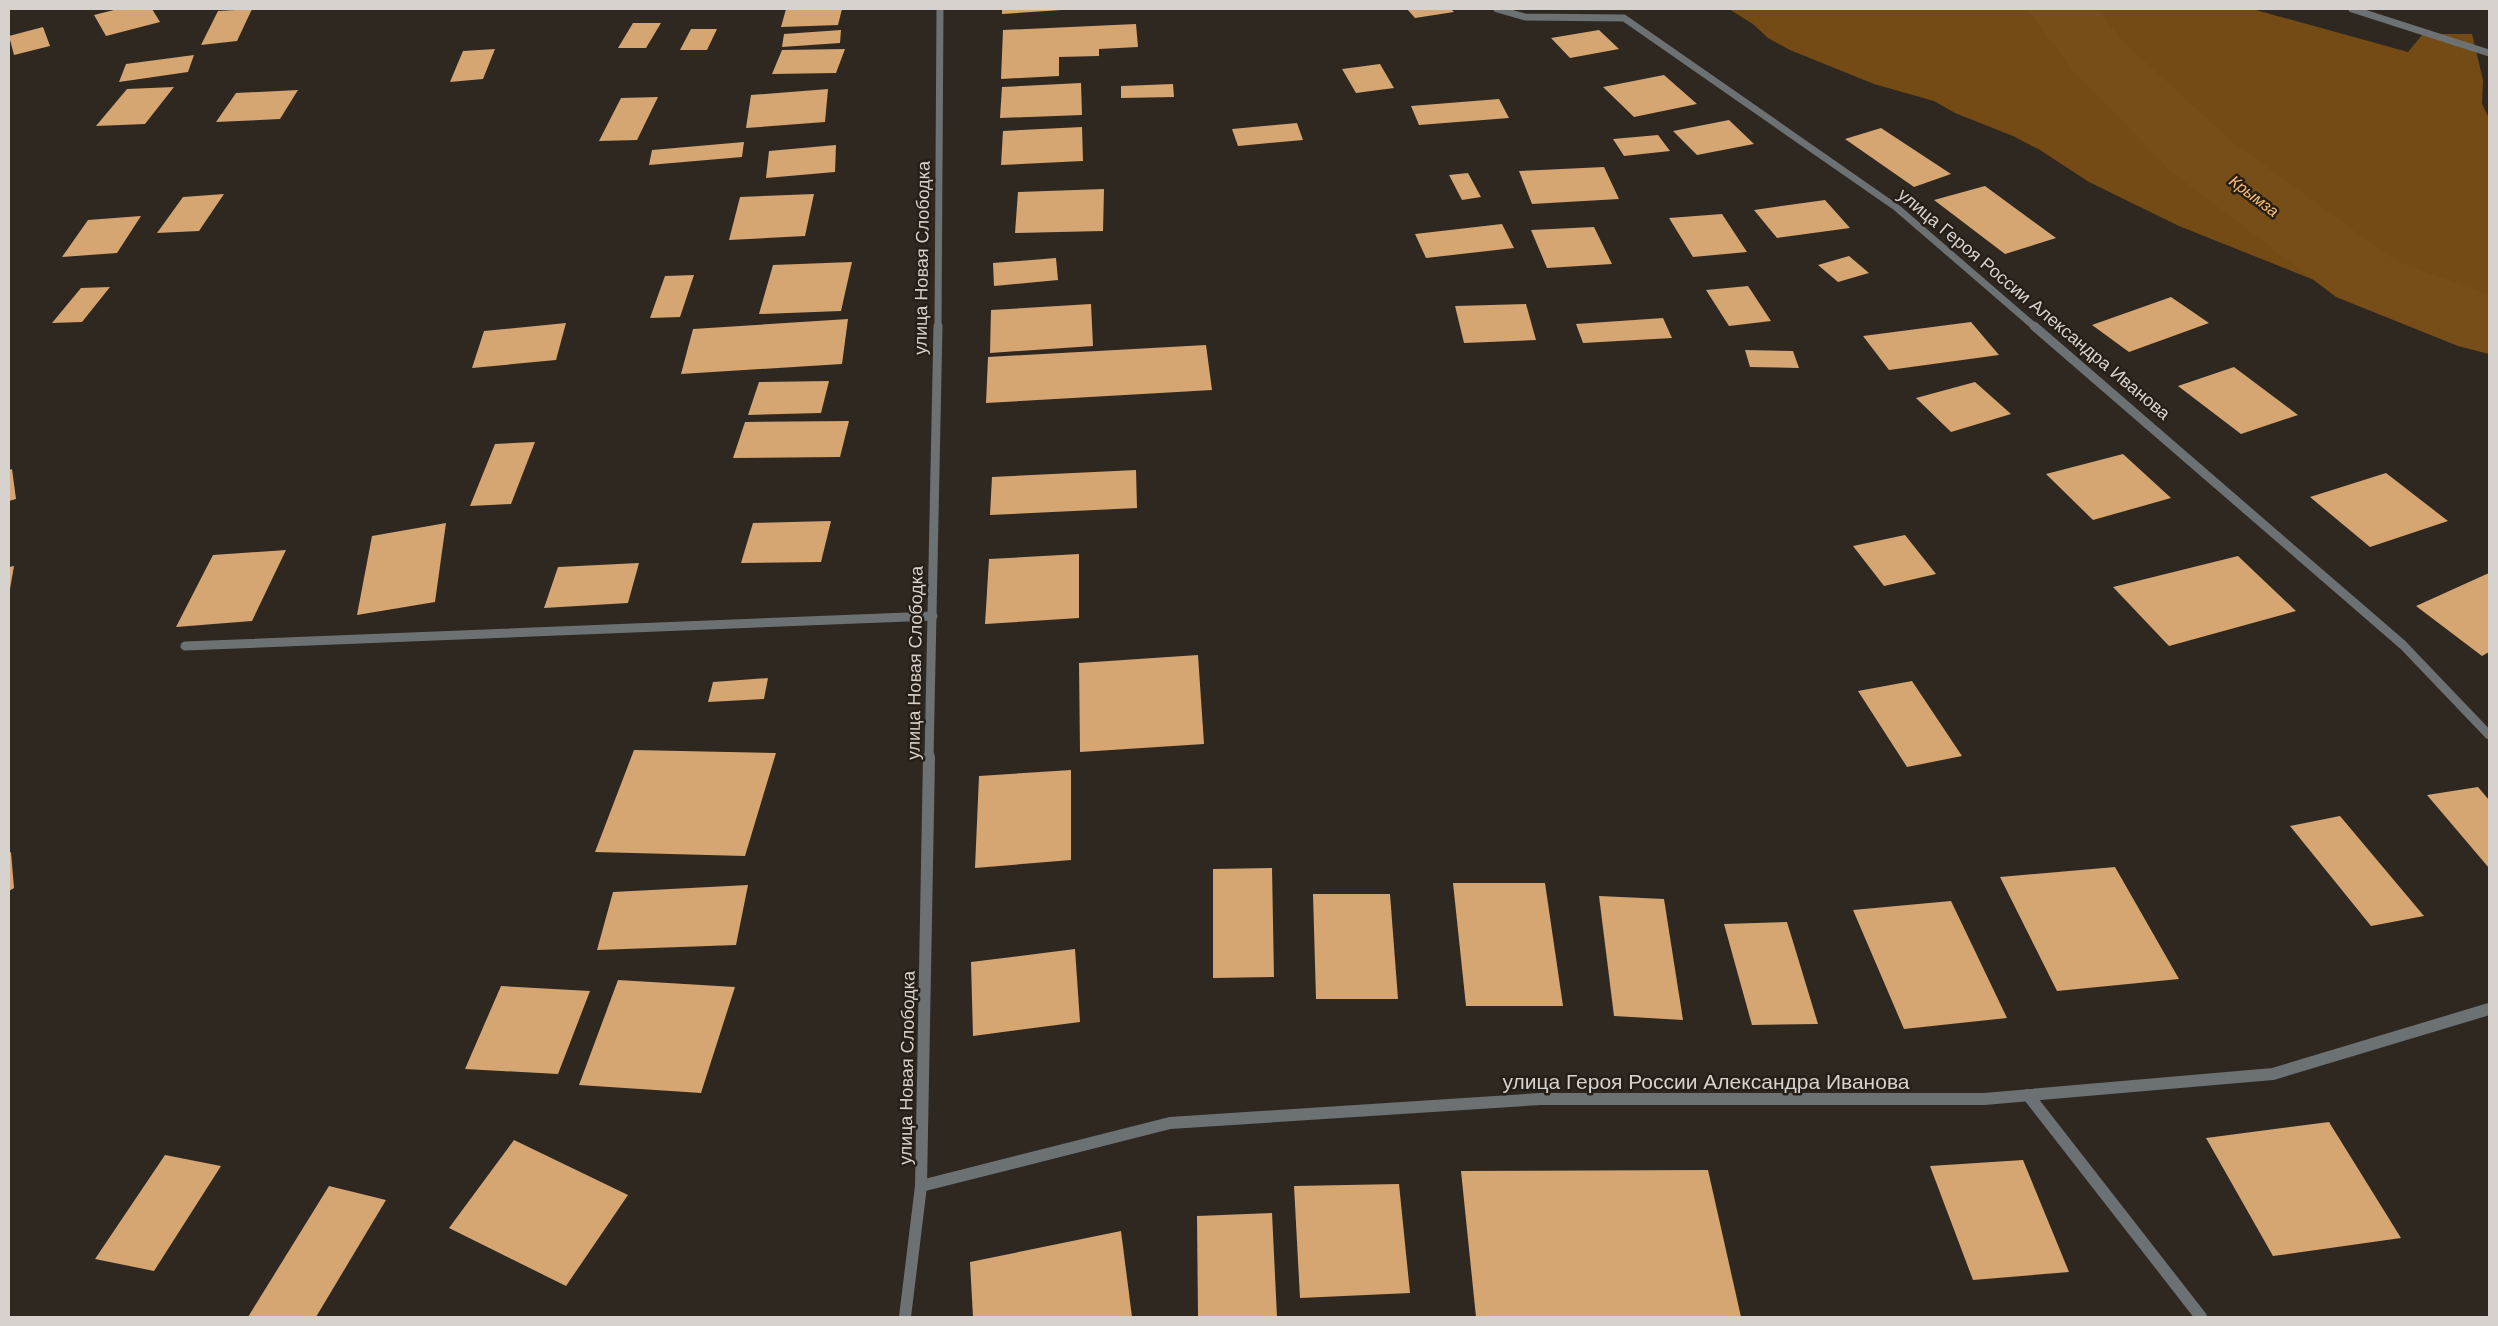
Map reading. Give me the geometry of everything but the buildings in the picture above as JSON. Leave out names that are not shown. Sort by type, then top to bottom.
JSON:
[{"type":"street","name":"улица Новая Слободка","points":[[905,1317],[921,1186],[939,270],[940,9]]},
{"type":"street","name":"улица Героя России Александра Иванова","points":[[1497,9],[1525,17],[1624,18],[1897,208],[2403,645],[2489,735]]},
{"type":"street","points":[[2352,9],[2489,53]]},
{"type":"street","points":[[185,646],[933,616]]},
{"type":"street","name":"улица Героя России Александра Иванова","points":[[921,1186],[1170,1124],[1540,1099],[1984,1099],[2273,1074],[2489,1009]]},
{"type":"street","points":[[2028,1095],[2201,1317]]},
{"type":"shaded area","points":[[1729,9],[2252,9],[2408,52],[2423,34],[2472,34],[2483,80],[2482,104],[2489,118],[2489,350],[2179,226],[2089,182],[2040,150],[2013,136],[1955,113],[1934,101],[1874,84],[1790,50],[1768,38],[1753,24]]},
{"type":"waterway","name":"Крымза","points":[[2061,9],[2098,56],[2201,156],[2366,279],[2489,326]]}]
